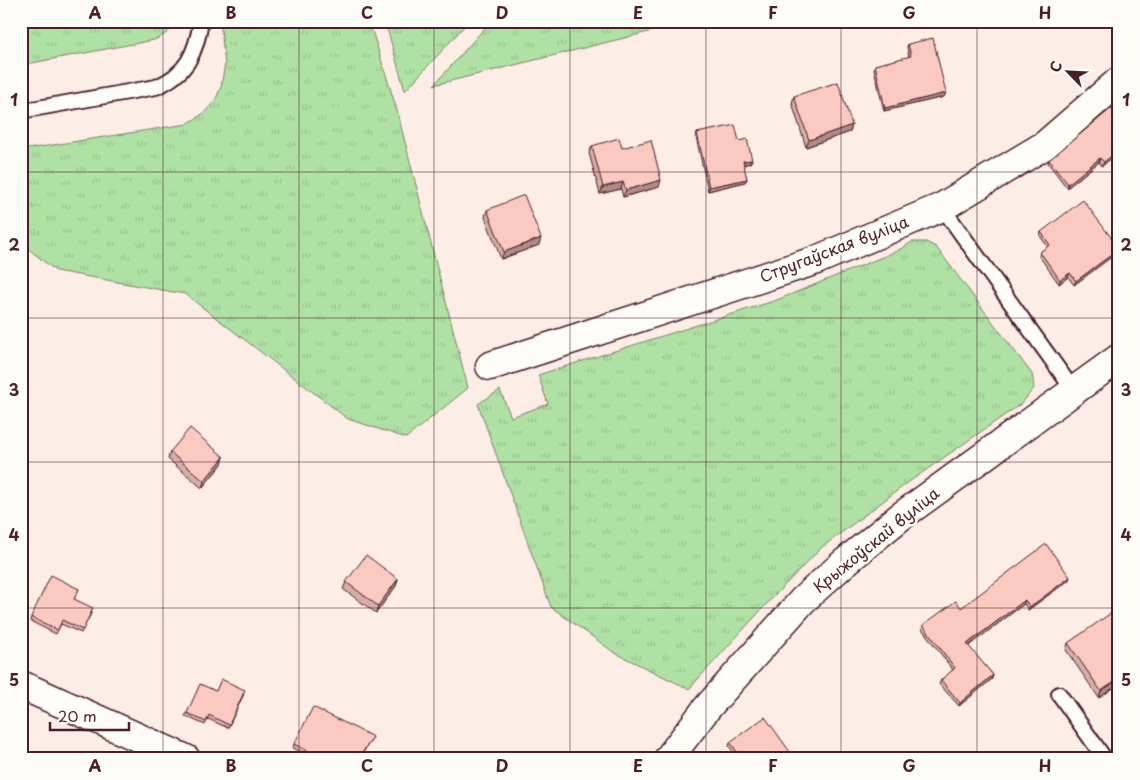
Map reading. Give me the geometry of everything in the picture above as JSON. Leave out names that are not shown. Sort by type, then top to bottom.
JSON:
[{"type":"street","name":"Стругаўская вуліца","points":[[490,366],[814,261],[942,207],[1046,145],[1119,81]]},
{"type":"street","name":"Крыжоўскай вуліца","points":[[668,759],[706,708],[803,600],[844,563],[900,517],[1119,358]]},
{"type":"street","points":[[21,686],[186,759]]},
{"type":"lane","points":[[21,111],[156,86],[166,82],[177,75],[187,64],[199,37],[202,21]]},
{"type":"lane","points":[[942,207],[1074,391]]},
{"type":"lane","points":[[1059,694],[1105,759]]},
{"type":"green space","points":[[21,21],[177,21],[167,33],[154,40],[21,65]]},
{"type":"green space","points":[[220,21],[369,21],[396,107],[468,388],[406,438],[348,419],[185,294],[56,271],[21,243],[21,150],[187,124],[204,113],[215,101],[221,87],[225,64]]},
{"type":"green space","points":[[385,21],[469,21],[405,91]]},
{"type":"green space","points":[[491,21],[693,21],[434,85]]},
{"type":"green space","points":[[912,242],[926,242],[936,247],[1032,374],[1034,388],[1022,403],[906,484],[821,548],[773,597],[689,689],[615,653],[551,607],[478,404],[500,390],[511,417],[548,404],[538,375],[777,300],[897,251]]},
{"type":"building","points":[[933,38],[946,93],[885,108],[875,65],[911,56],[908,44]]},
{"type":"building","points":[[838,82],[852,125],[809,140],[794,96]]},
{"type":"building","points":[[1119,102],[1119,150],[1104,162],[1100,158],[1068,184],[1049,160]]},
{"type":"building","points":[[735,125],[739,141],[747,139],[752,160],[743,161],[747,179],[709,187],[697,133]]},
{"type":"building","points":[[619,138],[622,148],[651,140],[661,180],[626,190],[623,182],[603,187],[592,146]]},
{"type":"building","points":[[524,195],[541,238],[504,252],[487,210]]},
{"type":"building","points":[[1083,200],[1119,249],[1076,281],[1070,273],[1060,280],[1040,252],[1050,245],[1041,232]]},
{"type":"building","points":[[190,428],[224,457],[204,481],[170,452]]},
{"type":"building","points":[[1046,544],[1070,577],[1030,607],[1025,600],[967,644],[993,675],[960,703],[941,680],[955,668],[923,625],[956,601],[961,608]]},
{"type":"building","points":[[366,555],[398,579],[378,606],[346,582]]},
{"type":"building","points":[[51,575],[79,589],[74,599],[93,608],[83,630],[62,620],[58,630],[31,617]]},
{"type":"building","points":[[1114,611],[1119,618],[1119,679],[1101,691],[1068,643]]},
{"type":"building","points":[[221,679],[245,690],[229,725],[209,715],[206,722],[187,713],[200,684],[216,691]]},
{"type":"building","points":[[313,707],[373,737],[358,759],[324,759],[294,744]]},
{"type":"building","points":[[765,717],[793,756],[789,759],[742,759],[730,742]]}]
